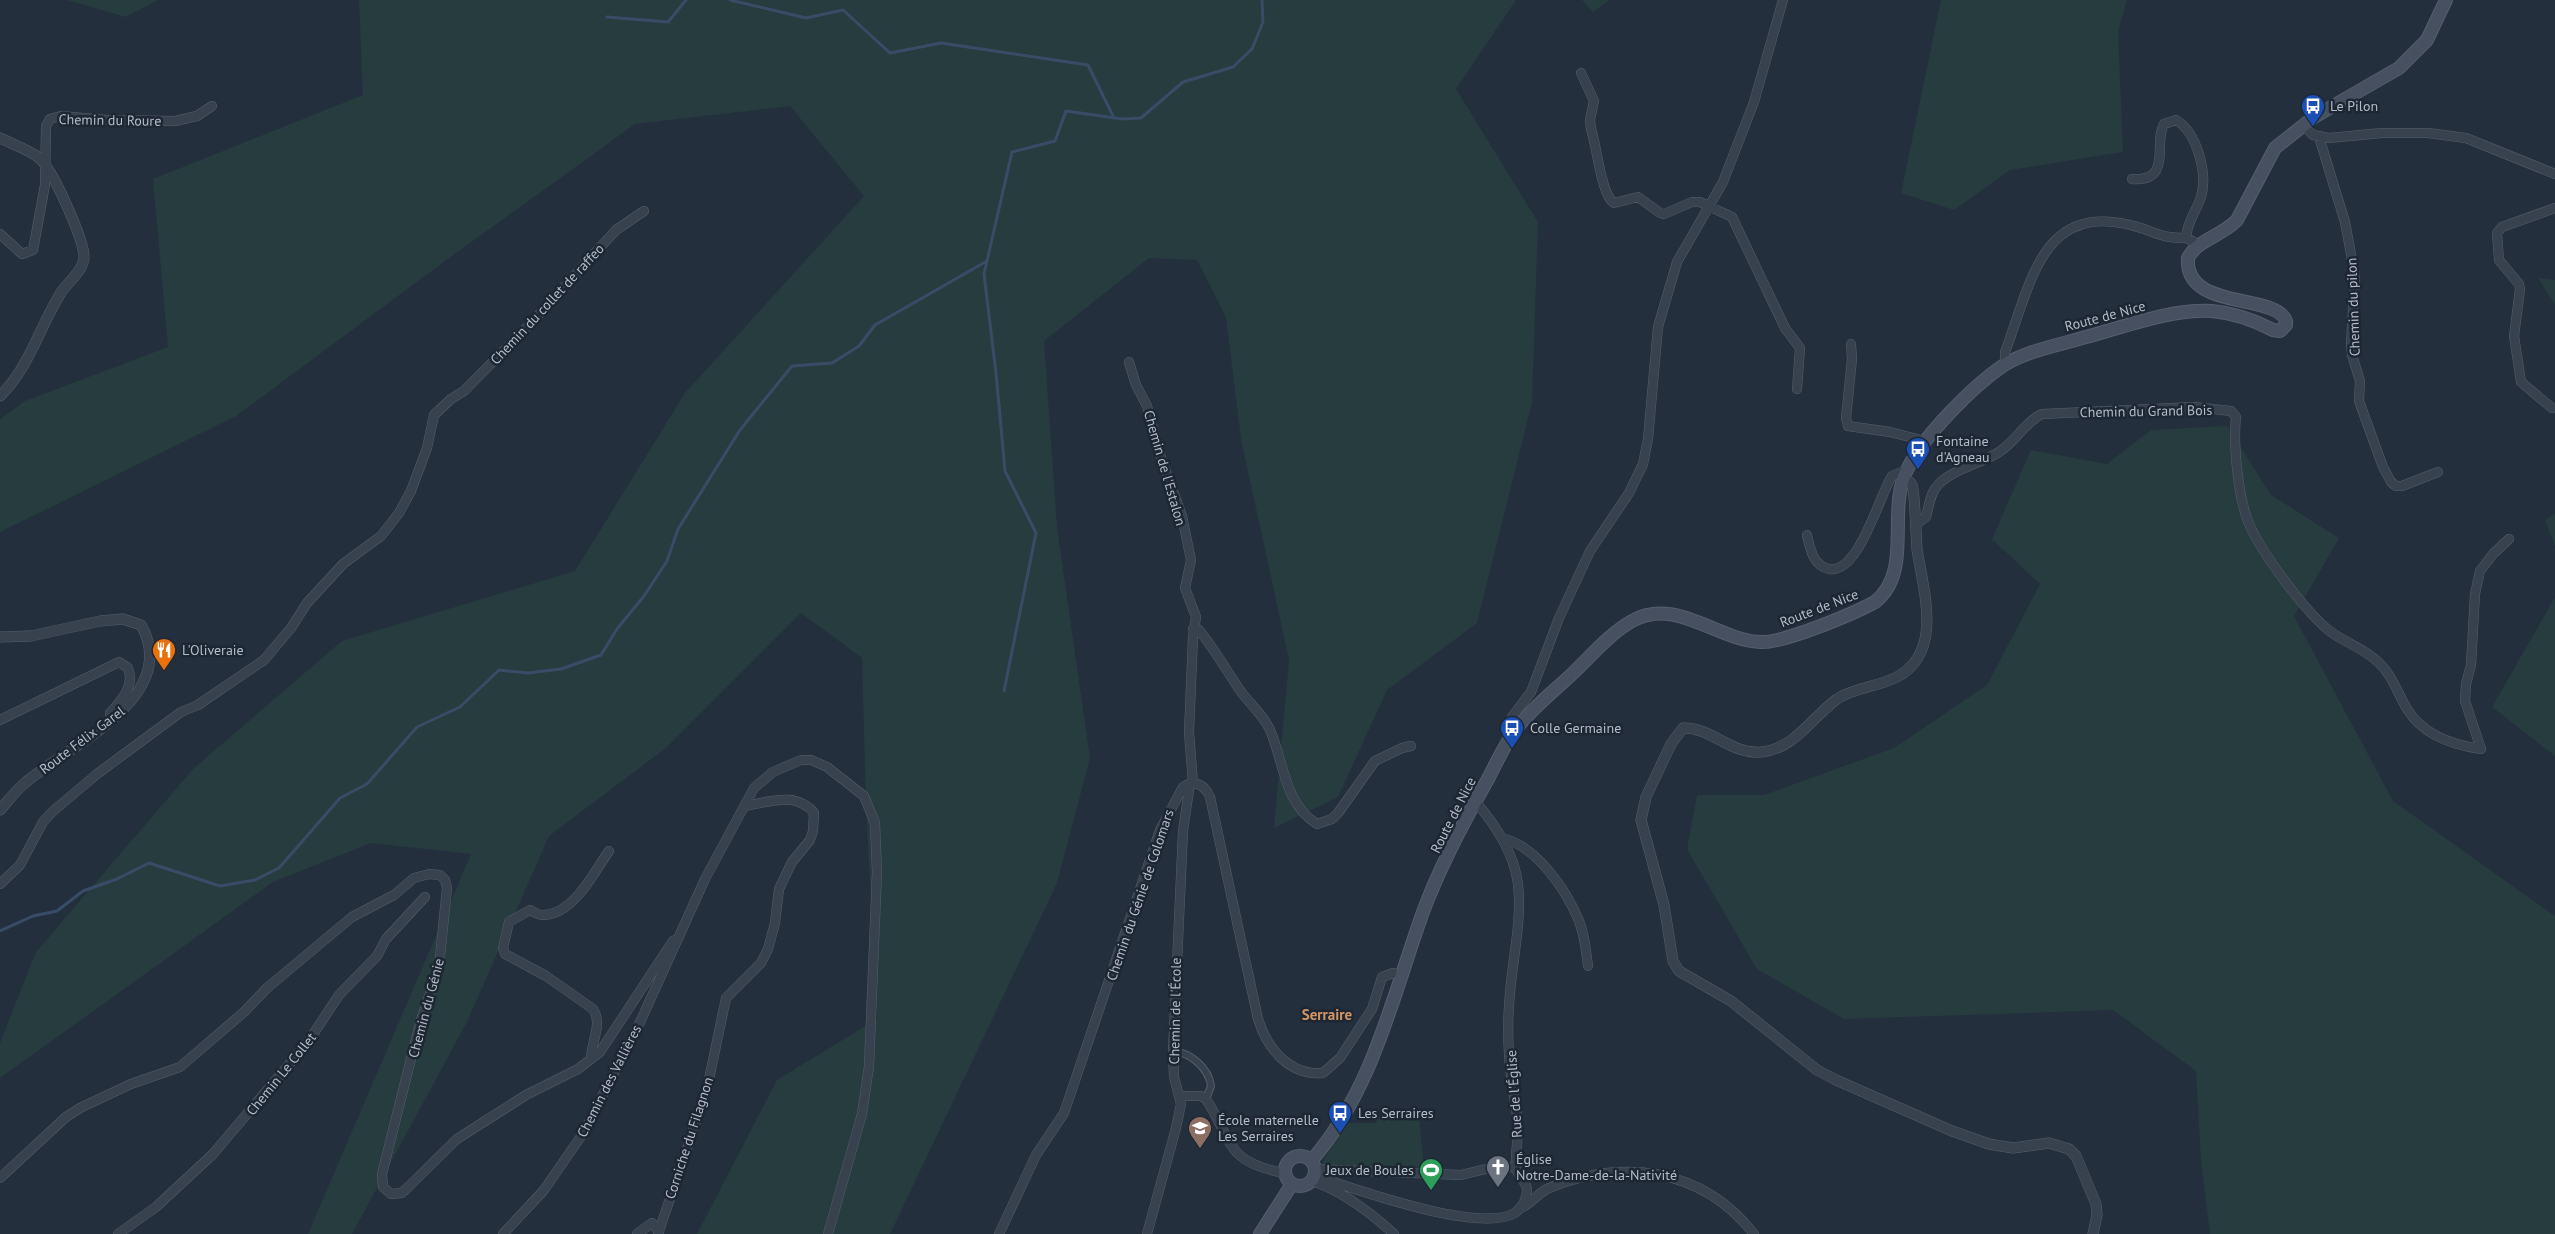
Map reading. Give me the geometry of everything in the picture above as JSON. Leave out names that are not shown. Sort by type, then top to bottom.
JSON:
[{"type":"main road","points":[[2197,245],[2230,228],[2237,220],[2266,160],[2287,136],[2303,124],[2400,68],[2427,40],[2446,0]]},
{"type":"main road","name":"Route de Nice","points":[[1313,1171],[1368,1071],[1430,894],[1475,801],[1517,728],[1595,652],[1627,625],[1640,618],[1658,614],[1676,616],[1694,620],[1749,641],[1767,642],[1789,637],[1875,602],[1886,592],[1894,571],[1898,498],[1905,474],[1925,441],[1986,380],[2005,365],[2036,351],[2154,318],[2184,312],[2230,313],[2273,330],[2280,331],[2284,328],[2286,321],[2278,312],[2212,292],[2193,281],[2188,269],[2188,258],[2197,245]]},
{"type":"main road","points":[[1305,1156],[1313,1171],[1305,1186],[1292,1184],[1284,1173],[1286,1163],[1292,1157],[1305,1156]]},
{"type":"main road","points":[[1260,1234],[1292,1184]]},
{"type":"street","points":[[1517,728],[1512,722],[1512,717],[1535,684],[1559,618],[1590,551],[1629,494],[1643,464],[1648,440],[1658,327],[1677,262],[1723,182],[1754,102],[1783,0]]},
{"type":"street","points":[[1581,73],[1594,101],[1590,120],[1591,129],[1605,190],[1610,201],[1614,203],[1638,196],[1664,214],[1692,202],[1700,202],[1732,217],[1785,328],[1800,348],[1797,389]]},
{"type":"street","name":"Chemin du Roure","points":[[44,163],[47,138],[46,126],[54,117],[175,121],[191,118],[212,106]]},
{"type":"street","points":[[2132,179],[2144,178],[2154,172],[2161,158],[2161,129],[2164,124],[2176,120],[2183,124],[2197,151],[2204,182],[2198,205],[2188,222],[2186,237]]},
{"type":"street","points":[[2303,124],[2310,133],[2319,137],[2382,133],[2455,136],[2481,143],[2555,174]]},
{"type":"street","name":"Chemin du pilon","points":[[2319,137],[2350,247],[2355,288],[2352,355],[2360,381],[2359,401],[2367,426],[2383,467],[2391,482],[2396,486],[2402,486],[2438,472]]},
{"type":"street","points":[[0,138],[38,156],[44,163],[55,180],[75,227],[82,248],[83,262],[55,302],[23,367],[0,396]]},
{"type":"street","points":[[0,234],[22,254],[33,250],[45,185],[44,163]]},
{"type":"street","points":[[2552,408],[2521,382],[2514,336],[2520,289],[2519,284],[2498,260],[2497,233],[2502,227],[2555,208]]},
{"type":"street","name":"Chemin du collet de raffeo","points":[[0,884],[20,865],[43,822],[52,812],[98,774],[181,712],[198,705],[264,660],[291,628],[307,603],[325,583],[343,564],[381,536],[399,513],[411,491],[427,448],[434,415],[451,399],[464,391],[533,321],[616,230],[644,211]]},
{"type":"street","points":[[2005,365],[2005,352],[2037,263],[2065,232],[2077,227],[2104,222],[2131,225],[2169,237],[2186,237],[2197,245]]},
{"type":"street","points":[[1851,344],[1846,418],[1848,426],[1890,432],[1925,441]]},
{"type":"street","name":"Chemin de l'Estalon","points":[[1129,362],[1136,385],[1147,406],[1164,466],[1182,516],[1191,560],[1185,588],[1196,617],[1193,629],[1189,732],[1191,783]]},
{"type":"street","name":"Chemin du Grand Bois","points":[[1915,525],[1926,517],[1937,485],[1946,478],[2002,450],[2031,419],[2042,414],[2194,407],[2231,411],[2236,417],[2234,429],[2241,499],[2249,523],[2297,597],[2327,629],[2365,651],[2378,662],[2390,676],[2407,710],[2424,727],[2442,740],[2458,746],[2481,749],[2465,701],[2466,684],[2471,665],[2475,594],[2480,571],[2493,554],[2509,539]]},
{"type":"street","points":[[1807,535],[1811,552],[1817,562],[1827,568],[1837,568],[1859,549],[1892,476],[1905,474],[1913,490],[1915,525],[1927,614],[1927,630],[1924,645],[1909,669],[1883,683],[1850,692],[1837,700],[1799,736],[1763,752],[1748,752],[1732,747],[1702,730],[1683,728],[1671,744],[1646,797],[1641,820],[1664,905],[1673,961],[1679,970],[1731,1001],[1817,1070],[1836,1080],[1952,1131],[1989,1144],[2013,1148],[2049,1143],[2068,1149],[2076,1156],[2096,1204],[2098,1215],[2093,1234]]},
{"type":"street","name":"Route Félix Garel","points":[[0,637],[31,636],[100,621],[123,619],[140,625],[148,638],[150,657],[148,674],[132,701],[110,720],[25,783],[0,810]]},
{"type":"street","points":[[1193,629],[1198,629],[1207,640],[1241,692],[1266,722],[1295,804],[1305,817],[1317,824],[1332,819],[1338,813],[1375,761],[1402,748],[1411,746]]},
{"type":"street","points":[[0,720],[119,662],[128,668],[130,682],[123,697],[110,713],[110,720]]},
{"type":"street","points":[[678,939],[701,887],[754,788],[772,772],[801,760],[811,760],[827,767],[859,791],[871,810],[875,823],[877,872],[869,1066],[862,1114],[828,1234]]},
{"type":"street","points":[[1191,783],[1203,786],[1210,797],[1258,1019],[1269,1045],[1281,1059],[1301,1071],[1314,1074],[1327,1070],[1340,1058],[1372,1008],[1382,977],[1393,973],[1402,976]]},
{"type":"street","name":"Chemin de l'École","points":[[1147,1234],[1181,1104],[1174,1077],[1173,1052],[1182,841],[1191,783]]},
{"type":"street","name":"Chemin du Génie de Colomars","points":[[1000,1234],[1036,1155],[1064,1113],[1160,830],[1178,792],[1191,783]]},
{"type":"street","name":"Corniche du Filagnon","points":[[658,1233],[707,1089],[726,998],[761,963],[772,937],[778,890],[792,862],[810,840],[813,831],[814,813],[800,802],[790,799],[745,806]]},
{"type":"street","name":"Rue de l'Église","points":[[1475,801],[1502,838],[1517,882],[1519,900],[1509,1010],[1510,1067],[1518,1114],[1516,1167],[1527,1189],[1524,1203],[1517,1210]]},
{"type":"street","points":[[1502,838],[1511,840],[1526,849],[1561,889],[1579,921],[1588,966]]},
{"type":"street","points":[[591,1059],[598,1024],[597,1016],[593,1009],[546,976],[506,954],[503,948],[509,922],[530,910],[543,916],[560,911],[574,898],[609,851]]},
{"type":"street","name":"Chemin du Génie","points":[[0,1178],[66,1118],[80,1108],[131,1084],[180,1067],[244,1012],[267,988],[352,917],[394,895],[414,878],[429,874],[440,875],[447,888],[439,966],[420,1023],[382,1174],[383,1187],[391,1194],[402,1193],[457,1139],[526,1095],[578,1069],[600,1052],[673,940],[678,939]]},
{"type":"street","name":"Chemin Le Collet","points":[[118,1234],[156,1207],[213,1154],[308,1042],[339,995],[377,956],[386,939],[425,897]]},
{"type":"street","name":"Chemin des Vallières","points":[[503,1234],[544,1190],[584,1132],[678,939]]},
{"type":"street","points":[[1173,1052],[1191,1057],[1207,1074],[1211,1086],[1206,1099]]},
{"type":"street","points":[[1180,1096],[1201,1096],[1206,1099],[1226,1140],[1235,1151],[1262,1167],[1284,1173]]},
{"type":"street","points":[[1313,1171],[1461,1175],[1490,1168],[1516,1167]]},
{"type":"street","points":[[1313,1171],[1398,1204],[1438,1215],[1479,1220],[1493,1220],[1505,1217],[1528,1205],[1546,1189],[1588,1175],[1650,1172],[1666,1175],[1708,1194],[1732,1210],[1754,1234]]},
{"type":"street","points":[[1313,1171],[1376,1218],[1394,1234]]},
{"type":"street","points":[[637,1234],[652,1223],[658,1233]]},
{"type":"green space","points":[[67,0],[158,0],[126,17]]},
{"type":"green space","points":[[359,0],[1516,0],[1456,89],[1538,222],[1532,402],[1477,623],[1387,690],[1338,797],[1274,828],[1289,660],[1241,439],[1226,317],[1197,260],[1149,258],[1044,341],[1057,527],[1090,758],[1057,883],[890,1234],[697,1234],[777,1080],[877,1019],[866,804],[862,658],[801,613],[666,748],[549,836],[467,1022],[352,1234],[308,1234],[471,854],[371,843],[273,882],[0,1078],[0,1043],[36,952],[193,769],[342,641],[575,571],[685,393],[864,196],[790,106],[635,124],[441,264],[236,416],[0,532],[0,419],[25,401],[168,347],[153,179],[363,95]]},
{"type":"green space","points":[[1582,0],[1609,0],[1593,12]]},
{"type":"green space","points":[[1941,0],[2127,0],[2118,31],[2123,152],[2010,170],[1954,210],[1901,193]]},
{"type":"green space","points":[[2538,278],[2555,280],[2555,305]]},
{"type":"green space","points":[[2227,426],[2271,495],[2339,538],[2294,616],[2393,801],[2555,916],[2555,1234],[2210,1234],[2201,1161],[2196,1071],[2113,1010],[1844,1019],[1757,969],[1687,849],[1697,795],[1764,795],[1894,748],[1987,685],[2040,584],[1992,539],[2031,450],[2107,464],[2151,430]]},
{"type":"green space","points":[[2555,514],[2555,546],[2545,520]]},
{"type":"green space","points":[[2555,597],[2555,756],[2492,707]]},
{"type":"green space","points":[[1377,1116],[1419,1117],[1424,1168],[1323,1164],[1322,1162],[1347,1123],[1376,1123]]},
{"type":"waterway","points":[[607,17],[668,22],[686,0]]},
{"type":"waterway","points":[[730,0],[806,18],[843,10],[890,53],[941,43],[1088,65],[1114,118]]},
{"type":"waterway","points":[[1004,691],[1036,533],[1005,471],[984,274],[1012,152],[1055,141],[1066,111],[1122,119],[1141,118],[1183,82],[1233,67],[1252,49],[1263,22],[1262,0]]},
{"type":"waterway","points":[[0,931],[33,916],[57,911],[83,891],[117,879],[149,863],[220,886],[255,880],[279,868],[340,798],[367,784],[417,727],[460,707],[499,670],[528,673],[561,669],[601,655],[617,629],[644,596],[667,561],[678,529],[740,430],[792,366],[832,363],[859,346],[875,325],[987,261]]},
{"type":"place","name":"Le Pilon","points":[[2313,127]]},
{"type":"place","name":"Fontaine d'Agneau","points":[[1918,470]]},
{"type":"place","name":"L'Oliveraie","points":[[164,671]]},
{"type":"place","name":"Colle Germaine","points":[[1512,749]]},
{"type":"place","name":"Les Serraires","points":[[1340,1134]]},
{"type":"place","name":"École maternelle Les Serraires","points":[[1200,1149]]},
{"type":"place","name":"Église Notre-Dame-de-la-Nativité","points":[[1498,1188]]},
{"type":"place","name":"Jeux de Boules","points":[[1431,1191]]},
{"type":"district","name":"Serraire","points":[[1327,1015]]}]
